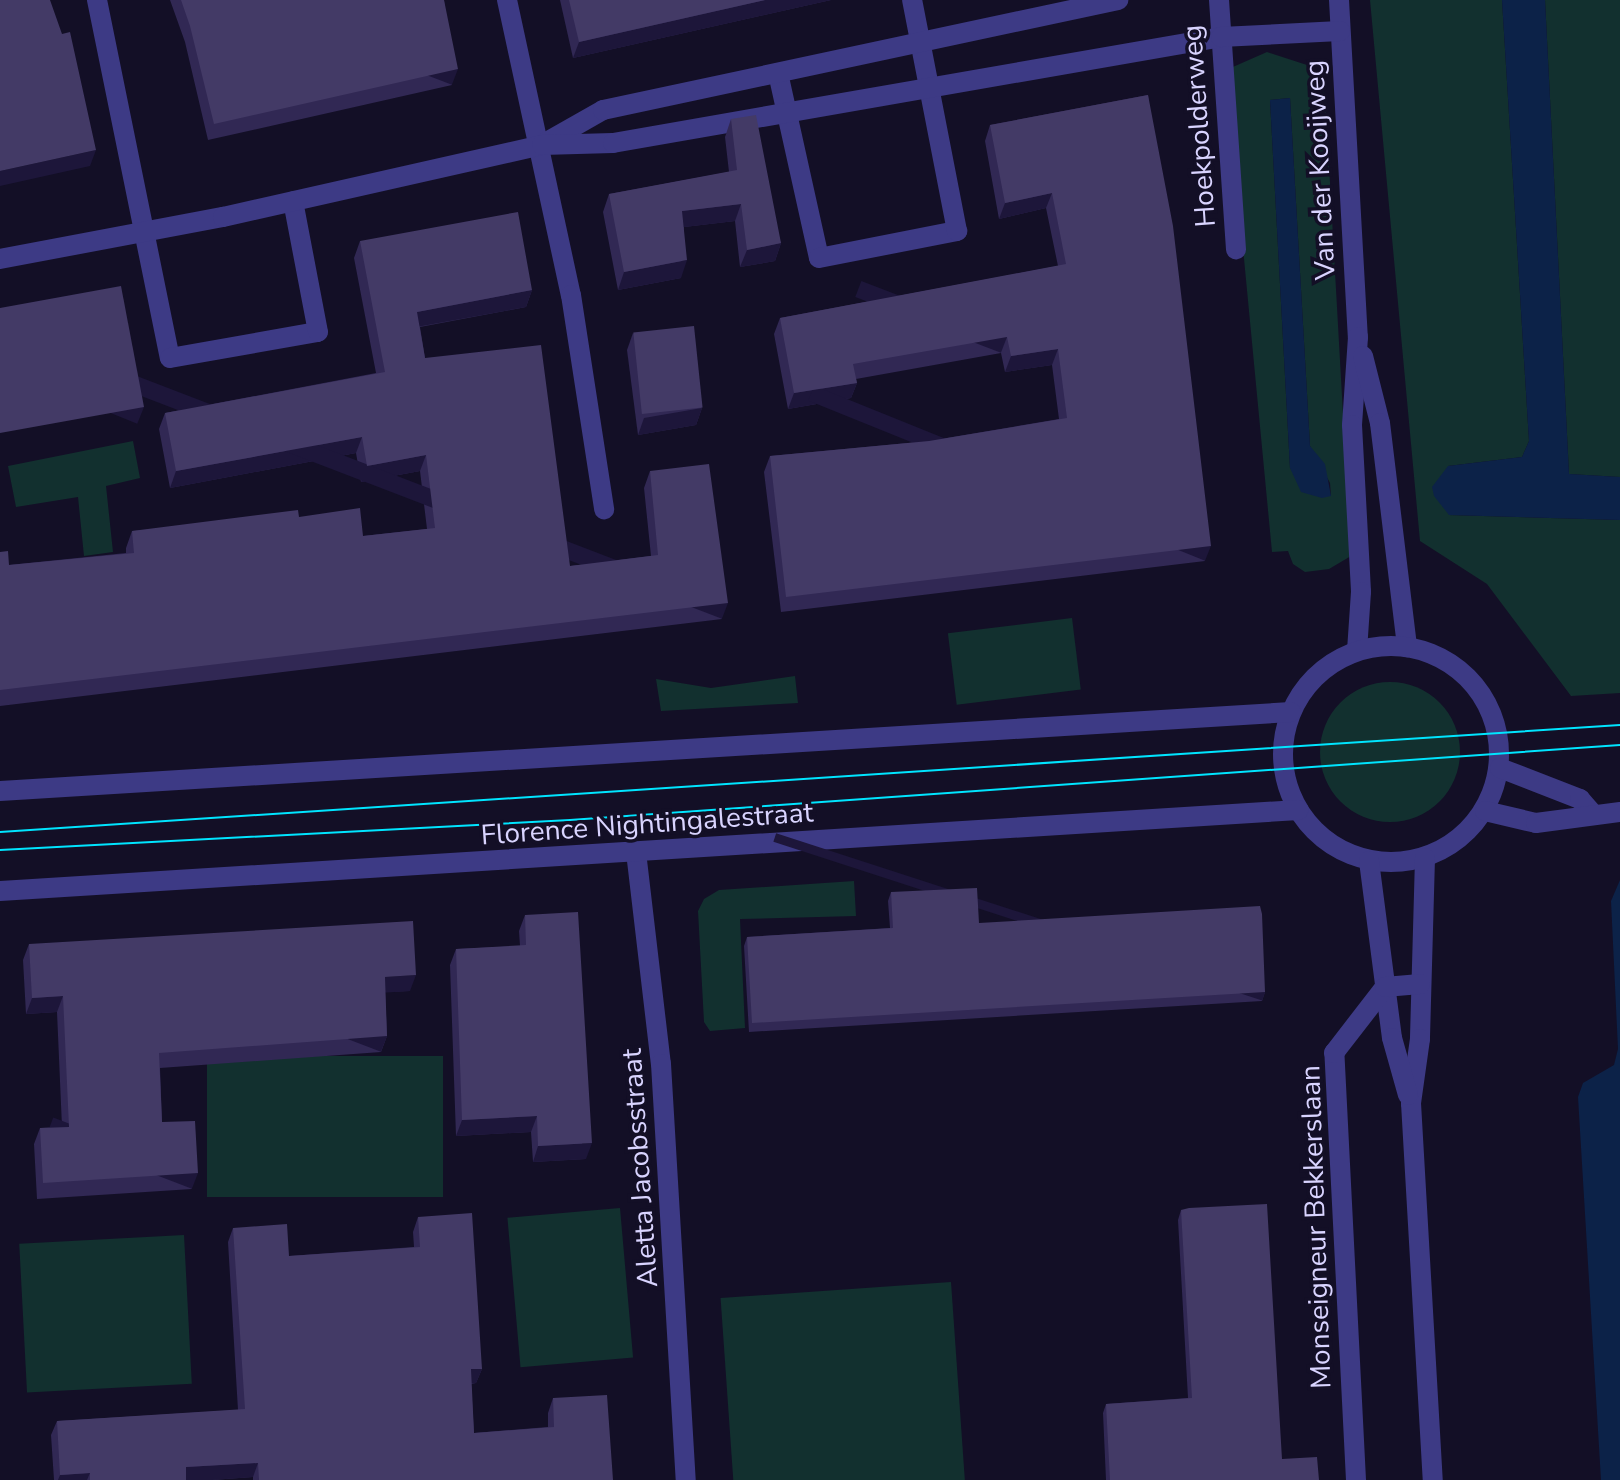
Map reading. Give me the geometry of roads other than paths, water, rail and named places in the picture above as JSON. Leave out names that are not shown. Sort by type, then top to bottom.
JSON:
[{"type":"street","points":[[97,0],[170,358],[318,332],[293,201]]},
{"type":"street","points":[[507,0],[542,145],[571,295],[604,509]]},
{"type":"street","points":[[778,73],[819,258],[957,231],[912,0]]},
{"type":"street","points":[[542,145],[603,110],[1118,0]]},
{"type":"street","name":"Hoekpolderweg","points":[[1219,0],[1236,249]]},
{"type":"street","name":"Van der Kooijweg","points":[[1339,0],[1358,337],[1352,425],[1361,592],[1357,651]]},
{"type":"street","points":[[0,259],[293,201],[542,145],[613,143],[785,109],[1221,37],[1340,31]]},
{"type":"street","name":"Van der Kooijweg","points":[[1358,337],[1380,423],[1407,647]]},
{"type":"street","points":[[1407,647],[1439,657],[1468,677],[1488,705],[1499,737],[1500,768],[1485,811],[1469,831],[1425,858],[1369,861],[1329,842],[1298,810],[1284,772],[1283,748],[1291,712],[1318,675],[1357,651],[1407,647]]},
{"type":"street","points":[[0,791],[1291,712]]},
{"type":"street","points":[[1500,768],[1580,799],[1592,813]]},
{"type":"street","name":"Florence Nightingalestraat","points":[[0,891],[1298,810]]},
{"type":"street","points":[[1485,811],[1536,823],[1592,813],[1620,812]]},
{"type":"street","name":"Aletta Jacobsstraat","points":[[636,852],[661,1064],[686,1480]]},
{"type":"street","points":[[1425,858],[1420,1039],[1411,1103],[1433,1480]]},
{"type":"street","points":[[1369,861],[1392,1038],[1411,1103]]},
{"type":"street","points":[[1385,987],[1420,984]]},
{"type":"street","name":"Monseigneur Bekkerslaan","points":[[1356,1480],[1334,1053],[1385,987]]},
{"type":"water","points":[[1502,0],[1545,0],[1569,474],[1620,477],[1620,520],[1449,515],[1434,496],[1432,487],[1448,466],[1522,457],[1529,441]]},
{"type":"water","points":[[1290,98],[1310,446],[1325,464],[1331,496],[1322,498],[1301,492],[1290,468],[1270,100]]},
{"type":"water","points":[[1620,880],[1620,1480],[1601,1480],[1578,1097],[1583,1083],[1614,1065],[1618,1049],[1611,901]]},
{"type":"tram line","points":[[0,832],[1620,725]]},
{"type":"tram line","points":[[0,850],[570,820],[1620,745]]}]
